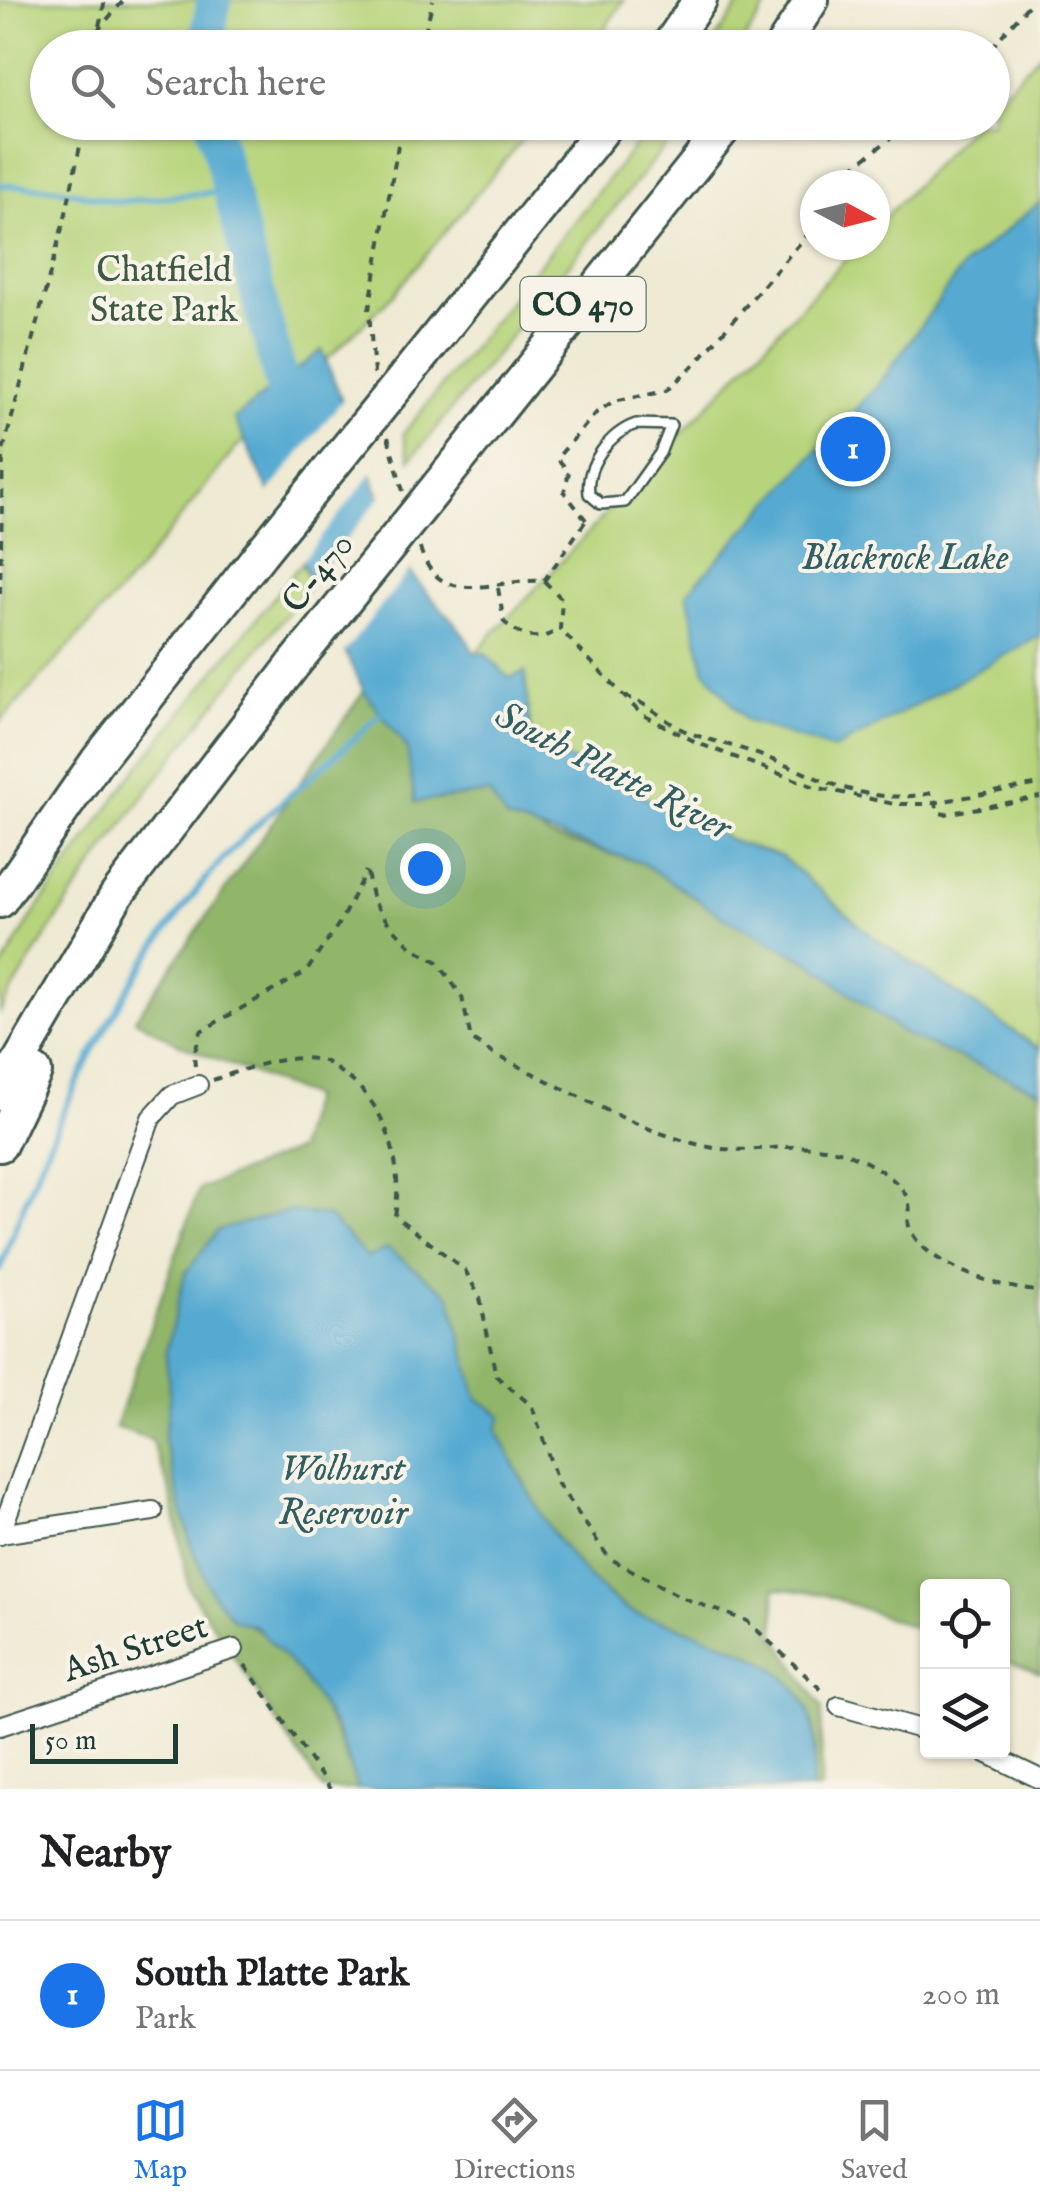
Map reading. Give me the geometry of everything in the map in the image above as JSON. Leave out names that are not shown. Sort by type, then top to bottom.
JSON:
[{"type":"highway","points":[[679,30],[700,0]]},
{"type":"highway","points":[[793,30],[812,0]]},
{"type":"highway","name":"C-470","points":[[0,901],[96,761],[595,140]]},
{"type":"highway","name":"C-470","points":[[0,1094],[116,896],[236,736],[714,140]]},
{"type":"highway","points":[[0,1145],[94,964],[158,866],[224,778],[236,736]]},
{"type":"street","points":[[153,1511],[0,1534],[151,1118],[172,1096],[198,1084]]},
{"type":"street","name":"Ash Street","points":[[0,1726],[234,1649]]},
{"type":"street","points":[[839,1706],[920,1729]]},
{"type":"street","points":[[999,1759],[1040,1779]]},
{"type":"lane","points":[[636,424],[671,425],[660,453],[625,502],[600,504],[589,494],[591,467],[622,429],[636,424]]},
{"type":"path","points":[[98,30],[104,0]]},
{"type":"path","points":[[98,30],[124,0]]},
{"type":"path","points":[[425,30],[432,0]]},
{"type":"path","points":[[1007,30],[1033,0]]},
{"type":"path","points":[[0,594],[3,450],[66,213],[80,140]]},
{"type":"path","points":[[853,170],[888,140]]},
{"type":"path","points":[[560,629],[546,638],[521,636],[504,622],[498,588],[544,581],[586,520],[564,492],[569,472],[557,458],[597,412],[614,401],[667,390],[696,363],[800,243]]},
{"type":"path","points":[[544,581],[562,599],[560,629],[641,714],[675,733],[815,787],[894,804],[935,802],[1040,784]]},
{"type":"path","points":[[620,694],[648,702],[677,727],[714,744],[747,750],[838,789],[892,796],[932,794],[939,813],[945,814],[1040,797]]},
{"type":"path","points":[[839,1706],[747,1621],[683,1598],[609,1558],[558,1484],[532,1406],[496,1376],[480,1298],[465,1270],[396,1216],[398,1200],[389,1131],[364,1086],[322,1060],[262,1064],[198,1084],[194,1054],[201,1031],[306,972],[340,922],[366,870],[373,901],[412,947],[438,962],[462,997],[471,1039],[492,1054],[655,1134],[715,1149],[798,1144],[851,1155],[895,1180],[909,1201],[909,1226],[929,1256],[979,1278],[1040,1291]]},
{"type":"path","points":[[234,1649],[330,1789]]},
{"type":"green space","name":"Chatfield State Park","points":[[0,0],[624,0],[604,30],[30,30],[30,140],[522,140],[391,297],[235,449],[133,577],[0,722]]},
{"type":"green space","points":[[743,0],[771,0],[751,30],[722,30]]},
{"type":"green space","points":[[1040,53],[1040,1049],[872,936],[782,857],[738,843],[531,741],[525,673],[509,679],[474,654],[845,260],[890,260],[890,212],[958,140],[1010,140],[1010,85]]},
{"type":"green space","points":[[640,140],[670,140],[410,460],[403,434]]},
{"type":"green space","points":[[301,563],[311,584],[108,845],[0,1012],[0,971],[31,918],[129,779]]},
{"type":"green space","points":[[364,691],[407,748],[415,802],[490,793],[550,837],[642,863],[724,917],[810,962],[905,1035],[1040,1091],[1040,1673],[1010,1662],[1010,1579],[920,1579],[920,1629],[823,1594],[775,1588],[775,1635],[822,1708],[821,1789],[812,1789],[814,1736],[809,1712],[798,1692],[782,1675],[742,1650],[630,1611],[581,1569],[549,1527],[497,1430],[502,1415],[477,1398],[465,1360],[329,1217],[218,1230],[185,1274],[166,1352],[170,1400],[164,1439],[234,1619],[256,1629],[295,1666],[339,1741],[358,1789],[322,1789],[189,1589],[171,1494],[151,1439],[115,1427],[199,1189],[297,1150],[311,1097],[179,1044],[135,1019]]},
{"type":"water","name":"Blackrock Lake","points":[[1040,202],[1040,636],[834,750],[746,721],[704,669],[687,593],[882,380],[963,266]]},
{"type":"water","points":[[322,350],[409,570],[474,653],[485,653],[509,678],[525,672],[531,741],[738,843],[782,857],[872,936],[1040,1049],[1040,1091],[905,1035],[810,962],[724,917],[642,863],[506,819],[489,793],[415,802],[407,748],[364,691],[234,418]]},
{"type":"water","name":"Wolhurst Reservoir","points":[[289,1211],[329,1217],[368,1258],[387,1248],[450,1295],[477,1398],[502,1416],[497,1430],[564,1549],[581,1570],[624,1608],[742,1650],[782,1675],[809,1712],[814,1742],[812,1789],[358,1789],[336,1728],[300,1674],[255,1626],[234,1620],[211,1592],[191,1545],[164,1439],[170,1400],[166,1352],[185,1274],[218,1230]]},
{"type":"pier","points":[[345,397],[373,472],[297,567],[264,498]]},
{"type":"pier","points":[[382,495],[413,566],[342,655],[308,588]]},
{"type":"waterway","name":"South Platte River","points":[[209,30],[214,0]]},
{"type":"waterway","name":"South Platte River","points":[[217,140],[293,426]]},
{"type":"waterway","points":[[0,185],[54,188],[117,202],[228,191]]},
{"type":"waterway","points":[[0,1269],[63,1112],[144,964],[231,851],[384,711]]},
{"type":"place","name":"South Platte Park","points":[[853,449]]}]
